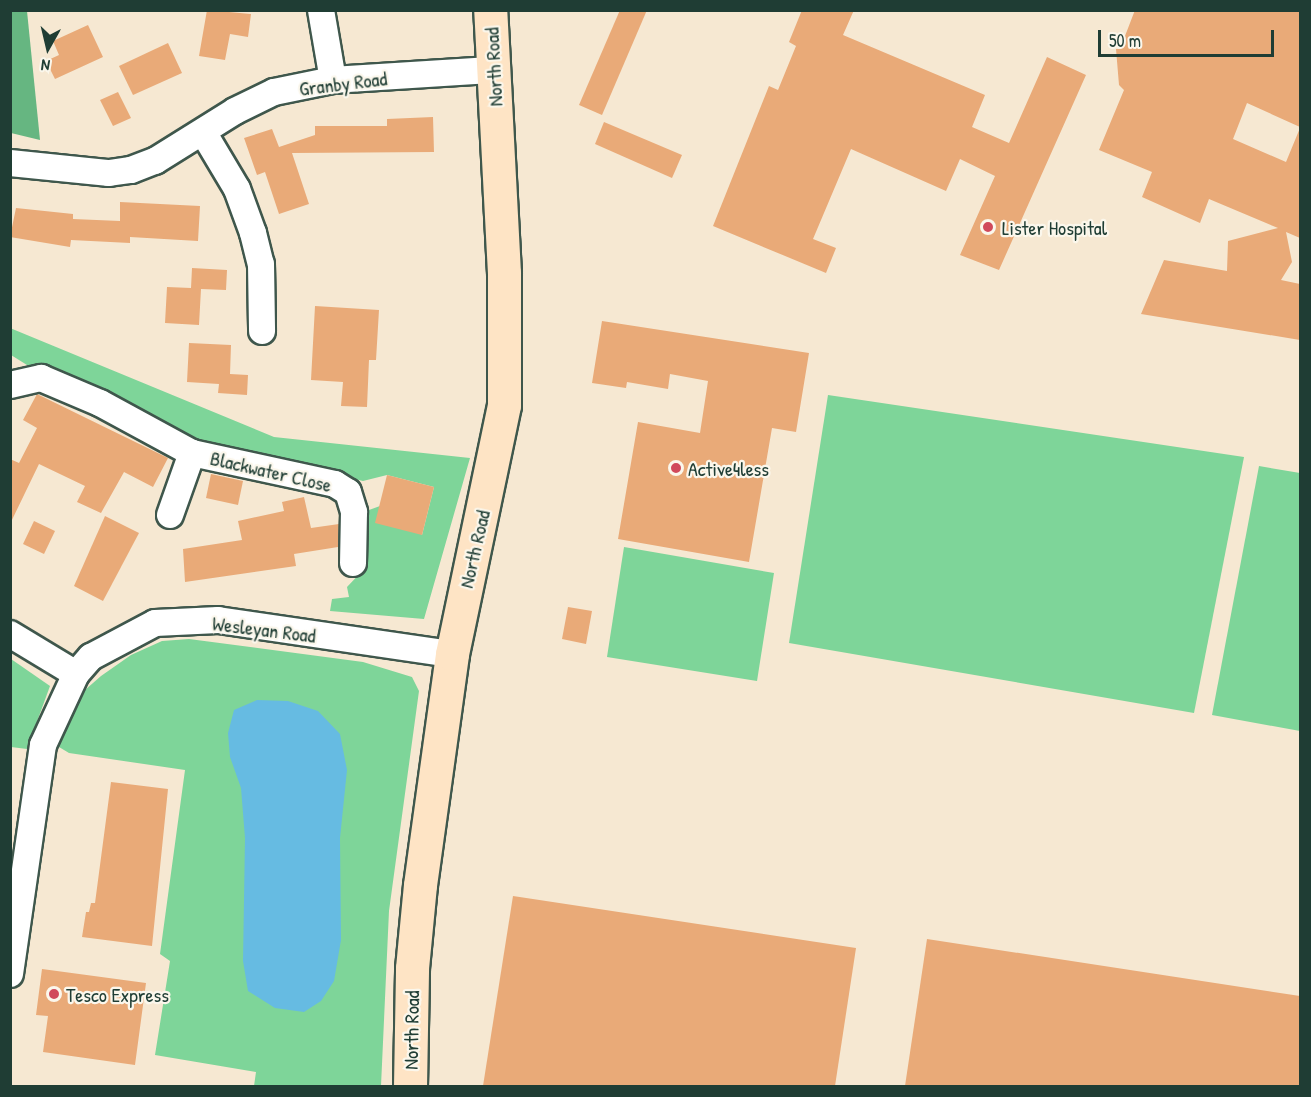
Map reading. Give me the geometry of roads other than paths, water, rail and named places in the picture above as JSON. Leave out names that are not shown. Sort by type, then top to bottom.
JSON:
[{"type":"main road","name":"North Road","points":[[410,1086],[417,919],[453,654],[504,405],[504,273],[490,10]]},
{"type":"street","points":[[321,10],[333,80]]},
{"type":"street","name":"Granby Road","points":[[10,163],[109,173],[131,170],[155,161],[235,111],[274,92],[333,80],[494,70]]},
{"type":"street","points":[[203,132],[237,189],[253,233],[261,264],[262,331]]},
{"type":"street","name":"Blackwater Close","points":[[10,385],[41,378],[100,403],[192,453],[335,484],[348,492],[354,512],[353,563]]},
{"type":"street","name":"Blackwater Close","points":[[170,515],[192,453]]},
{"type":"street","name":"Wesleyan Road","points":[[10,974],[43,745],[76,674],[91,657],[155,623],[218,620],[453,654]]},
{"type":"street","points":[[10,634],[76,674]]},
{"type":"water","points":[[257,700],[288,701],[318,711],[340,734],[347,770],[340,838],[341,940],[334,981],[321,1001],[304,1012],[275,1008],[248,991],[243,961],[245,838],[241,788],[230,757],[228,733],[234,710]]},
{"type":"place","name":"Lister Hospital","points":[[988,227]]},
{"type":"place","name":"Active4less","points":[[676,468]]},
{"type":"place","name":"Tesco Express","points":[[54,994]]}]
